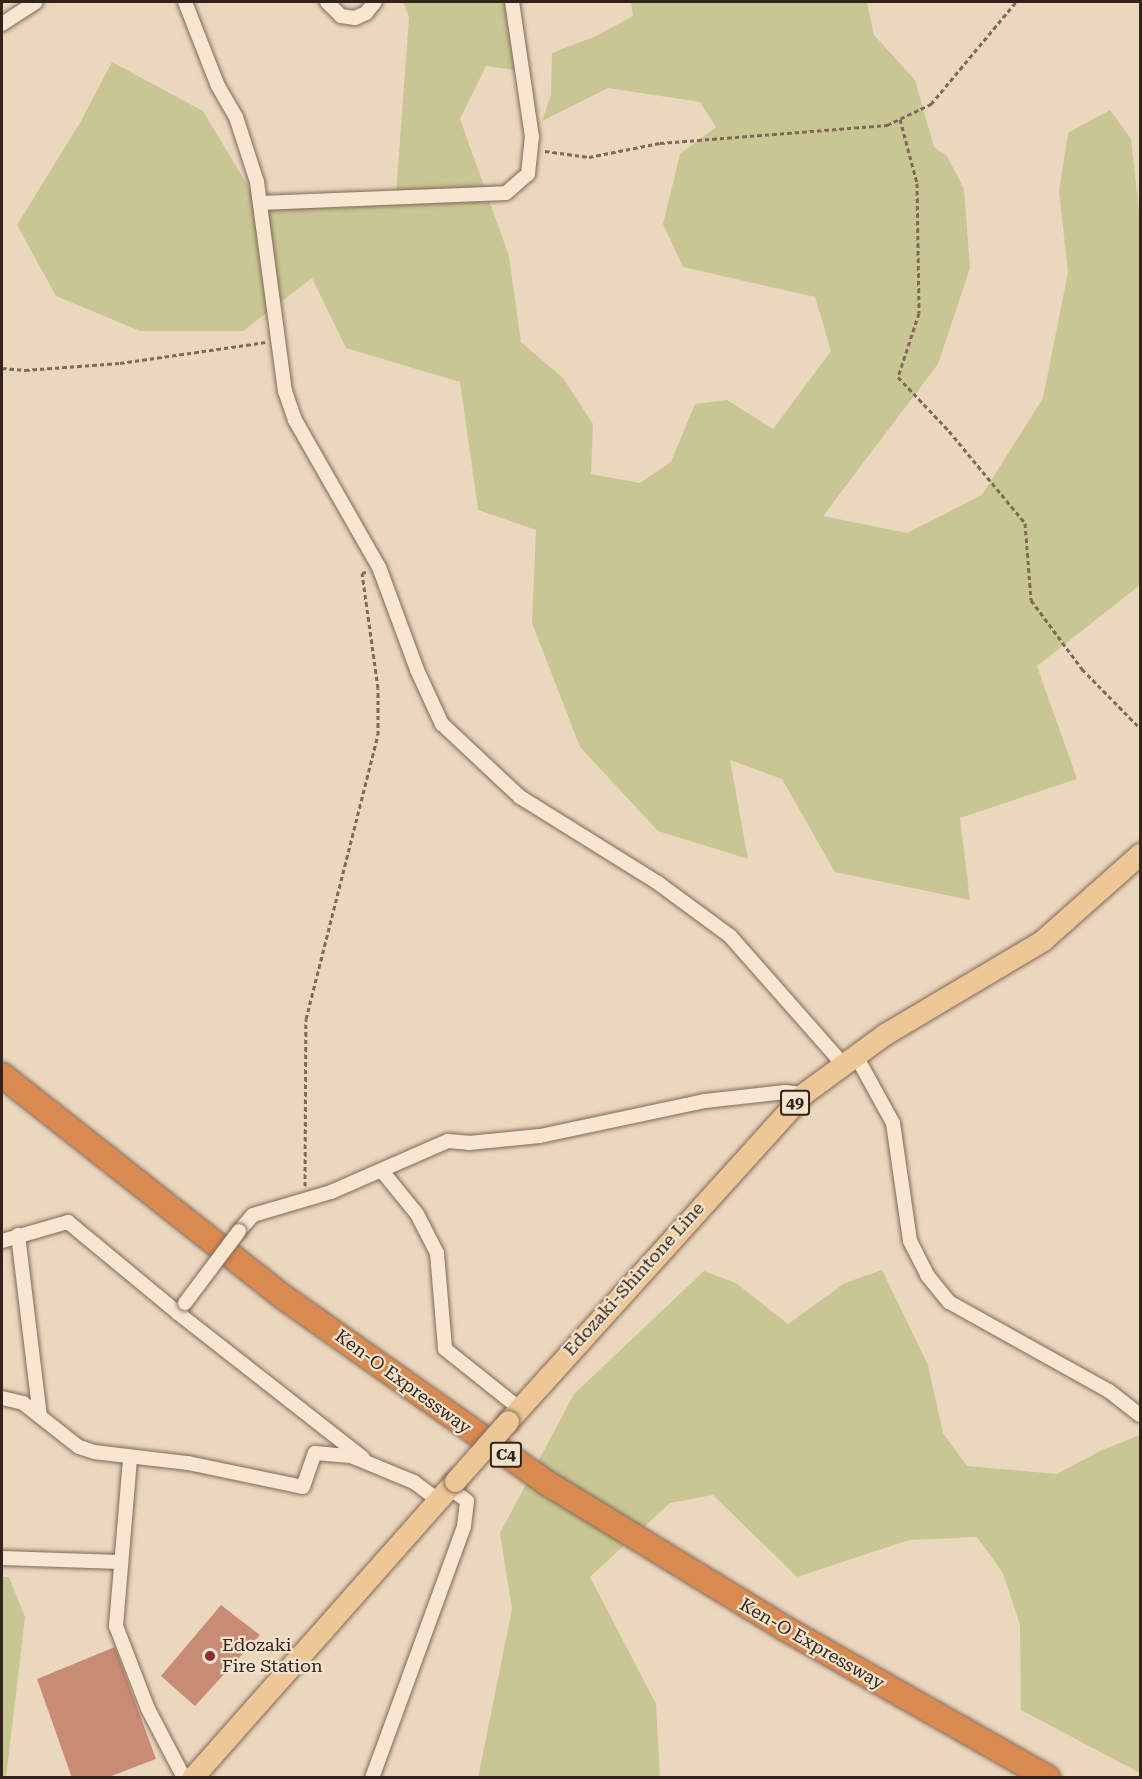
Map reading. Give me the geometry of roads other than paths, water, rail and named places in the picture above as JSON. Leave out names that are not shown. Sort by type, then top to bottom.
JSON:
[{"type":"highway","name":"Ken-O Expressway","points":[[2,1075],[282,1296],[537,1476],[786,1629],[1048,1778]]},
{"type":"main road","name":"Edozaki-Shintone Line","points":[[192,1778],[514,1414],[803,1094],[848,1058],[1043,939],[1140,854]]},
{"type":"street","points":[[2,24],[36,2]]},
{"type":"street","points":[[185,2],[218,86],[236,117],[257,182],[285,391],[294,420],[379,567],[417,670],[442,724],[520,797],[658,883],[730,936],[848,1058],[893,1124],[910,1241],[927,1275],[949,1302],[1109,1391],[1140,1415]]},
{"type":"street","points":[[327,2],[341,16],[355,18],[366,13],[375,2]]},
{"type":"street","points":[[260,203],[506,193],[528,174],[531,149],[512,2]]},
{"type":"street","points":[[182,1308],[253,1215],[305,1200],[382,1171],[448,1141],[540,1136],[705,1101],[785,1092],[803,1094]]},
{"type":"street","points":[[382,1171],[417,1214],[436,1253],[445,1349],[514,1414]]},
{"type":"street","points":[[2,1241],[68,1222],[182,1308],[364,1460]]},
{"type":"street","points":[[18,1235],[40,1416]]},
{"type":"street","points":[[2,1398],[23,1403],[79,1447],[130,1459],[188,1463],[303,1487],[315,1453],[364,1460],[414,1482],[448,1490],[467,1501],[464,1526],[372,1778]]},
{"type":"street","points":[[130,1459],[116,1626],[148,1709],[184,1778]]},
{"type":"street","points":[[2,1558],[120,1562]]},
{"type":"place","name":"Edozaki Fire Station","points":[[210,1656]]}]
